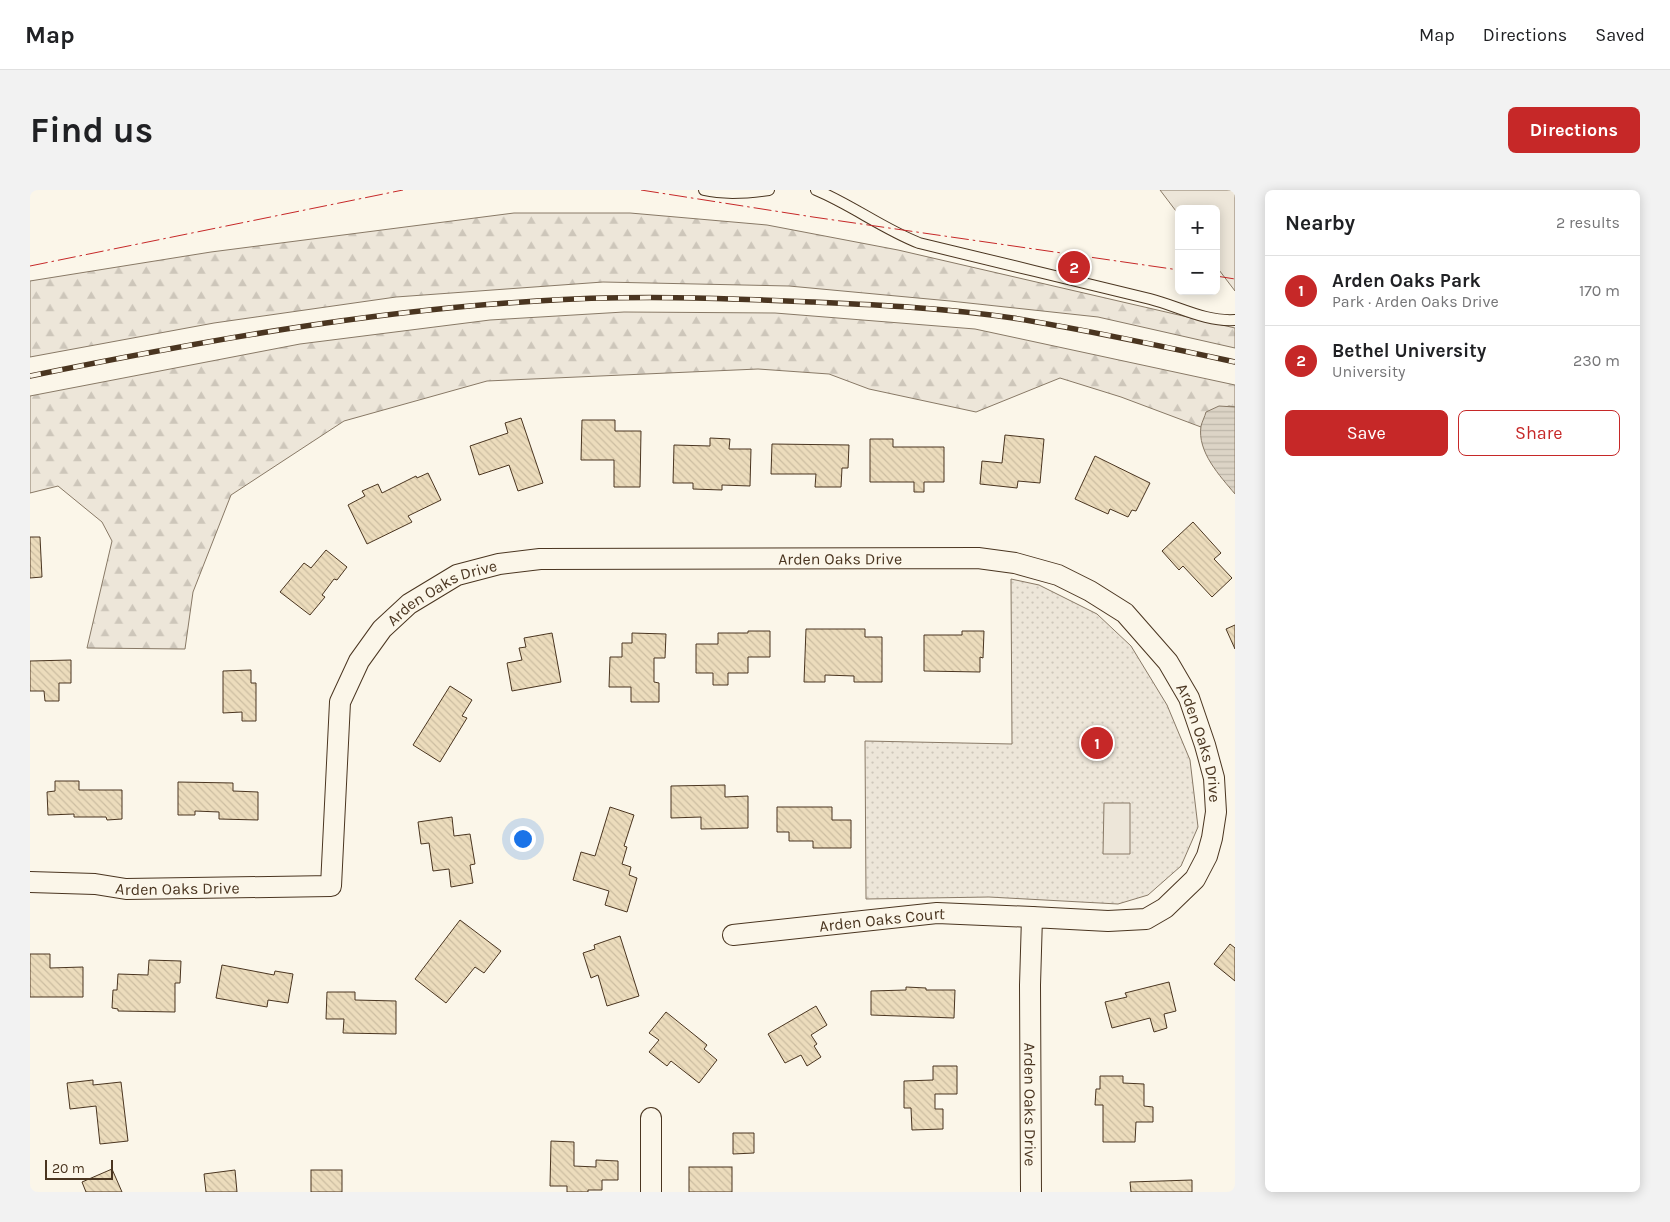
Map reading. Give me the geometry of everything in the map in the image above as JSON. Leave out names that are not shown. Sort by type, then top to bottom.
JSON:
[{"type":"street","name":"Arden Oaks Drive","points":[[30,882],[95,884],[126,889],[331,886],[340,702],[358,661],[382,629],[409,604],[457,575],[499,564],[540,560],[978,558],[1014,562],[1058,575],[1090,591],[1125,613],[1168,662],[1189,698],[1205,745],[1214,778],[1216,812],[1207,856],[1195,879],[1165,908],[1146,919],[1116,921],[1032,917],[1030,985],[1031,1192]]},
{"type":"street","name":"Arden Oaks Court","points":[[733,934],[937,913],[1032,917]]},
{"type":"street","points":[[651,1118],[651,1192]]},
{"type":"lane","points":[[704,190],[716,193],[769,190]]},
{"type":"lane","points":[[816,190],[898,235],[919,243],[1158,301],[1208,318],[1227,321],[1235,320]]},
{"type":"green space","points":[[1160,190],[1235,190],[1235,291],[1220,271],[1220,205],[1175,205],[1175,210]]},
{"type":"green space","points":[[514,213],[630,213],[767,225],[898,250],[1235,328],[1235,348],[1098,317],[950,301],[789,286],[603,282],[396,297],[214,323],[30,357],[30,281],[211,252]]},
{"type":"green space","points":[[624,312],[775,313],[975,329],[1235,385],[1235,407],[1229,406],[1207,412],[1201,427],[1121,397],[1060,378],[976,412],[869,389],[829,374],[758,369],[487,381],[344,421],[231,495],[193,592],[185,649],[87,648],[112,541],[102,522],[58,486],[30,493],[30,396],[300,344],[490,320]]},
{"type":"green space","points":[[1011,579],[1039,585],[1097,614],[1131,646],[1167,705],[1190,760],[1198,827],[1181,866],[1148,895],[1118,904],[989,897],[866,899],[865,741],[1012,744]]},
{"type":"green space","points":[[1104,803],[1130,803],[1130,854],[1103,854]]},
{"type":"shaded area","points":[[1219,406],[1235,407],[1235,494],[1211,463],[1206,454],[1201,436],[1201,426],[1206,412]]},
{"type":"building","points":[[521,418],[543,483],[518,491],[509,465],[479,475],[470,446],[508,433],[505,423]]},
{"type":"building","points":[[582,420],[615,420],[615,431],[641,431],[640,487],[614,487],[614,460],[581,460]]},
{"type":"building","points":[[1005,435],[1044,439],[1040,483],[1018,481],[1017,488],[980,484],[982,461],[1002,463]]},
{"type":"building","points":[[710,438],[730,439],[729,449],[751,449],[750,486],[722,485],[722,490],[693,489],[693,483],[673,483],[674,445],[710,446]]},
{"type":"building","points":[[870,439],[893,439],[893,447],[944,447],[944,482],[924,482],[924,492],[914,492],[914,482],[870,482]]},
{"type":"building","points":[[772,444],[849,445],[848,468],[842,468],[841,487],[815,487],[816,474],[771,474]]},
{"type":"building","points":[[1095,456],[1150,483],[1136,511],[1132,510],[1128,517],[1110,509],[1108,514],[1075,499]]},
{"type":"building","points":[[428,473],[441,500],[408,516],[412,522],[367,544],[348,505],[365,496],[362,491],[378,484],[382,493],[416,476],[417,478]]},
{"type":"building","points":[[1193,522],[1221,553],[1214,559],[1232,578],[1212,597],[1183,566],[1179,570],[1162,551]]},
{"type":"building","points":[[30,537],[40,537],[42,577],[30,578]]},
{"type":"building","points":[[326,550],[347,567],[337,580],[334,579],[322,595],[325,597],[310,615],[280,592],[304,563],[311,568]]},
{"type":"building","points":[[1235,625],[1235,649],[1226,629]]},
{"type":"building","points":[[806,629],[865,629],[865,637],[882,637],[882,682],[854,682],[854,676],[825,675],[825,682],[804,682]]},
{"type":"building","points":[[748,631],[770,631],[770,657],[748,657],[748,673],[728,673],[728,685],[713,685],[713,673],[696,673],[696,644],[718,644],[718,633],[748,633]]},
{"type":"building","points":[[962,631],[984,631],[983,658],[980,657],[980,672],[924,671],[924,635],[962,635]]},
{"type":"building","points":[[552,633],[561,682],[512,691],[507,663],[522,660],[519,648],[526,647],[524,638]]},
{"type":"building","points":[[632,633],[666,634],[665,658],[654,658],[654,682],[659,683],[659,702],[631,702],[631,687],[609,687],[610,657],[622,657],[622,643],[632,643]]},
{"type":"building","points":[[71,660],[71,683],[59,683],[59,701],[45,701],[44,691],[30,691],[30,661]]},
{"type":"building","points":[[251,670],[251,683],[256,683],[256,721],[242,721],[242,712],[223,713],[223,671]]},
{"type":"building","points":[[450,686],[472,700],[462,716],[467,718],[440,762],[413,745]]},
{"type":"building","points":[[55,781],[79,781],[79,790],[122,790],[122,819],[107,820],[106,817],[74,817],[74,814],[48,815],[47,792],[55,791]]},
{"type":"building","points":[[178,782],[233,783],[233,791],[258,792],[258,820],[219,819],[219,812],[195,811],[195,815],[178,815]]},
{"type":"building","points":[[725,785],[725,797],[748,796],[748,828],[701,829],[701,817],[671,818],[671,786]]},
{"type":"building","points":[[610,807],[634,815],[624,846],[627,847],[622,864],[631,867],[629,875],[637,878],[627,912],[605,905],[609,891],[573,880],[581,852],[595,856]]},
{"type":"building","points":[[777,807],[832,807],[832,820],[851,820],[851,848],[813,848],[813,841],[789,841],[789,832],[777,832]]},
{"type":"building","points":[[452,817],[454,836],[470,834],[475,864],[470,865],[473,883],[451,887],[449,869],[433,871],[429,843],[421,844],[418,822]]},
{"type":"building","points":[[460,920],[501,951],[484,973],[475,967],[446,1003],[415,979]]},
{"type":"building","points":[[620,936],[639,996],[607,1006],[598,975],[591,978],[583,953],[595,949],[594,945]]},
{"type":"building","points":[[1230,944],[1235,948],[1235,981],[1214,964]]},
{"type":"building","points":[[30,954],[50,954],[50,968],[83,967],[83,997],[30,997]]},
{"type":"building","points":[[149,960],[181,961],[180,983],[175,983],[175,1012],[118,1011],[118,1009],[112,1008],[113,990],[117,990],[118,974],[148,975]]},
{"type":"building","points":[[222,965],[274,975],[275,971],[293,974],[288,1003],[268,1000],[267,1007],[216,998]]},
{"type":"building","points":[[1169,982],[1176,1011],[1164,1014],[1167,1028],[1154,1032],[1150,1018],[1112,1028],[1105,1002],[1127,997],[1125,993]]},
{"type":"building","points":[[906,987],[926,988],[926,990],[955,990],[954,1018],[871,1015],[871,991],[906,990]]},
{"type":"building","points":[[327,992],[355,992],[355,1000],[396,1001],[396,1034],[343,1033],[344,1019],[326,1019]]},
{"type":"building","points":[[816,1006],[827,1025],[811,1035],[817,1044],[814,1046],[821,1057],[807,1066],[801,1055],[785,1063],[768,1034]]},
{"type":"building","points":[[666,1012],[707,1045],[704,1049],[717,1060],[699,1083],[671,1061],[667,1066],[649,1052],[659,1040],[649,1033]]},
{"type":"building","points":[[933,1066],[957,1066],[957,1094],[935,1094],[935,1109],[943,1109],[943,1129],[912,1130],[911,1108],[904,1108],[904,1081],[933,1080]]},
{"type":"building","points":[[1100,1076],[1123,1076],[1123,1083],[1144,1084],[1144,1106],[1153,1107],[1153,1122],[1136,1122],[1135,1142],[1103,1142],[1103,1105],[1095,1105],[1096,1089],[1100,1089]]},
{"type":"building","points":[[93,1080],[93,1085],[121,1082],[128,1141],[100,1144],[96,1106],[70,1109],[67,1083]]},
{"type":"building","points":[[733,1133],[754,1133],[754,1153],[733,1154]]},
{"type":"building","points":[[551,1141],[574,1142],[574,1166],[596,1167],[596,1160],[618,1161],[618,1180],[602,1180],[602,1190],[588,1190],[588,1192],[567,1192],[567,1186],[550,1186]]},
{"type":"building","points":[[689,1167],[732,1167],[732,1192],[689,1192]]},
{"type":"building","points":[[112,1169],[122,1192],[86,1192],[82,1182]]},
{"type":"building","points":[[235,1170],[237,1192],[206,1192],[204,1174]]},
{"type":"building","points":[[311,1170],[342,1170],[342,1192],[311,1192]]},
{"type":"building","points":[[1192,1180],[1192,1192],[1131,1192],[1130,1182]]},
{"type":"railway","points":[[30,376],[156,351],[346,320],[410,312],[537,301],[640,298],[709,298],[938,309],[1013,318],[1124,338],[1235,362]]},
{"type":"power","points":[[30,266],[403,190]]},
{"type":"power","points":[[641,190],[1175,269]]},
{"type":"power","points":[[1220,277],[1235,279]]},
{"type":"place","name":"Bethel University","points":[[1074,267]]},
{"type":"place","name":"Arden Oaks Park","points":[[1097,743]]}]
